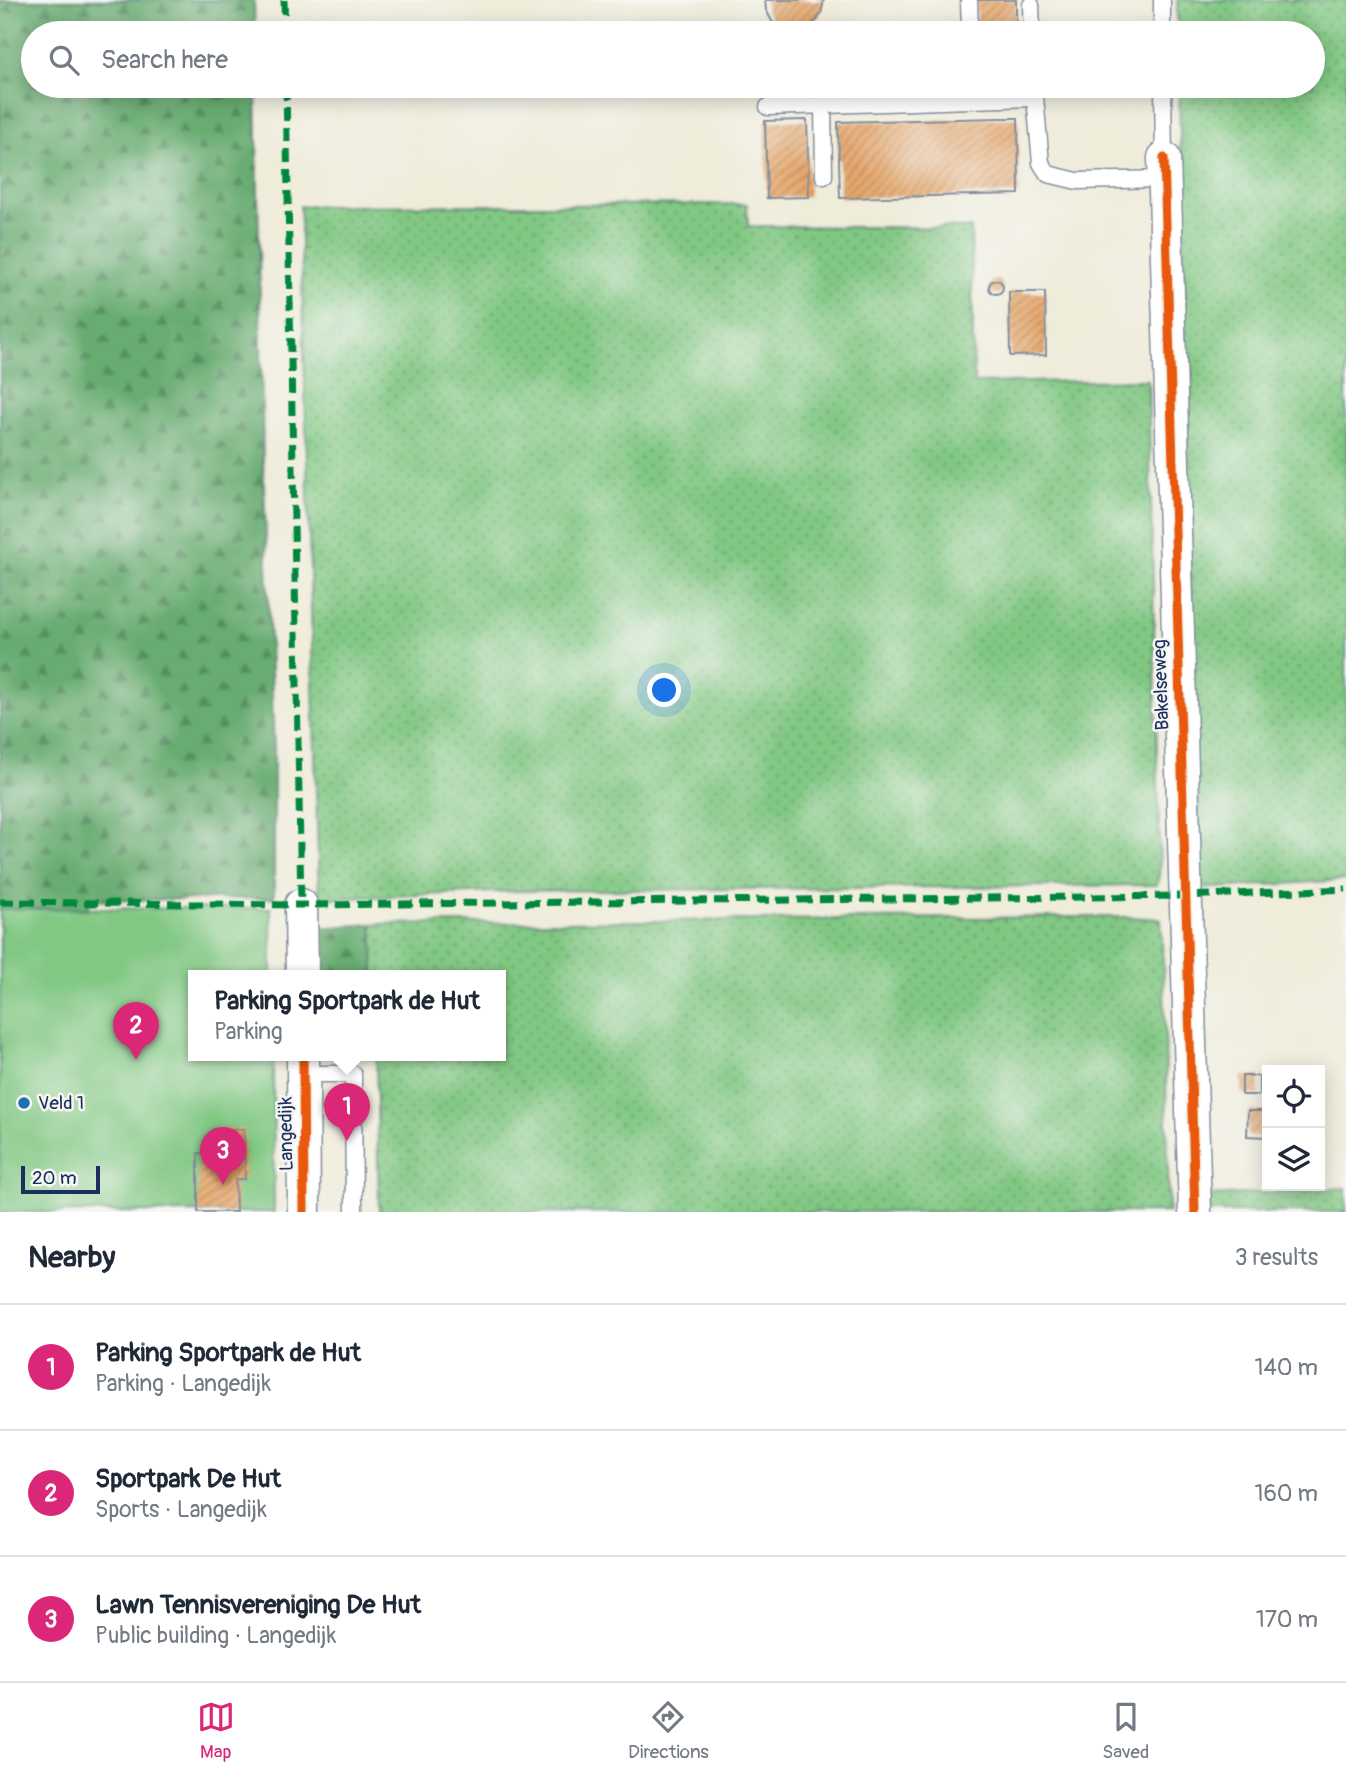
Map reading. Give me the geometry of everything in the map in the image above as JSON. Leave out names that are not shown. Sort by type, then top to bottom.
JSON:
[{"type":"street","name":"Bakelseweg","points":[[1164,167],[1195,1212]]},
{"type":"street","points":[[302,905],[302,970]]},
{"type":"street","name":"Langedijk","points":[[303,1065],[304,1212]]},
{"type":"lane","points":[[969,0],[970,21]]},
{"type":"lane","points":[[1162,0],[1162,21]]},
{"type":"lane","points":[[1031,5],[1032,21]]},
{"type":"lane","points":[[768,107],[909,98]]},
{"type":"lane","points":[[1035,98],[1041,163],[1048,174],[1077,181],[1164,167]]},
{"type":"lane","name":"Bakelseweg","points":[[1163,98],[1164,167]]},
{"type":"lane","points":[[823,105],[824,176]]},
{"type":"lane","points":[[303,1065],[353,1074],[354,1212]]},
{"type":"green space","points":[[0,0],[254,0],[255,21],[21,21],[21,98],[256,98],[263,458],[274,749],[274,898],[89,901],[87,974],[0,974]]},
{"type":"green space","points":[[1177,0],[1346,0],[1346,880],[1197,889],[1179,98],[1325,98],[1325,21],[1177,21]]},
{"type":"green space","points":[[747,204],[748,226],[971,228],[974,383],[1148,380],[1160,868],[1157,885],[519,891],[319,899],[300,206]]},
{"type":"green space","points":[[271,908],[272,970],[188,970],[188,1061],[273,1061],[274,1212],[0,1212],[0,909]]},
{"type":"green space","points":[[1059,917],[1161,919],[1169,1212],[379,1212],[376,1061],[506,1061],[506,970],[374,970],[372,924]]},
{"type":"green space","points":[[372,924],[374,970],[319,970],[319,928]]},
{"type":"green space","points":[[1346,1188],[1346,1212],[1210,1212],[1209,1196]]},
{"type":"building","points":[[765,0],[824,0],[816,21],[772,21],[766,10]]},
{"type":"building","points":[[976,0],[1016,0],[1016,21],[977,21]]},
{"type":"building","points":[[1018,118],[1019,194],[840,198],[838,122]]},
{"type":"building","points":[[807,120],[809,197],[767,198],[765,121]]},
{"type":"building","points":[[996,280],[1001,282],[1001,292],[996,294],[991,292],[989,287],[991,282]]},
{"type":"building","points":[[1009,292],[1045,292],[1046,355],[1010,356]]},
{"type":"building","points":[[1242,1076],[1259,1076],[1259,1095],[1242,1095]]},
{"type":"building","points":[[1248,1111],[1262,1111],[1262,1137],[1247,1136]]},
{"type":"building","points":[[213,1129],[244,1129],[245,1179],[235,1179],[236,1212],[198,1212],[198,1153],[213,1153]]},
{"type":"marked path","points":[[284,0],[285,21]]},
{"type":"marked path","points":[[286,98],[301,905]]},
{"type":"marked path","points":[[0,902],[301,905],[1185,896],[1346,889]]},
{"type":"cycle path","points":[[1164,158],[1195,1212]]},
{"type":"cycle path","points":[[303,1061],[304,1212]]},
{"type":"place","name":"Sportpark De Hut","points":[[136,1060]]},
{"type":"place","name":"Veld 1","points":[[24,1103]]},
{"type":"place","name":"Parking Sportpark de Hut","points":[[347,1141]]},
{"type":"place","name":"Lawn Tennisvereniging De Hut","points":[[223,1185]]}]
